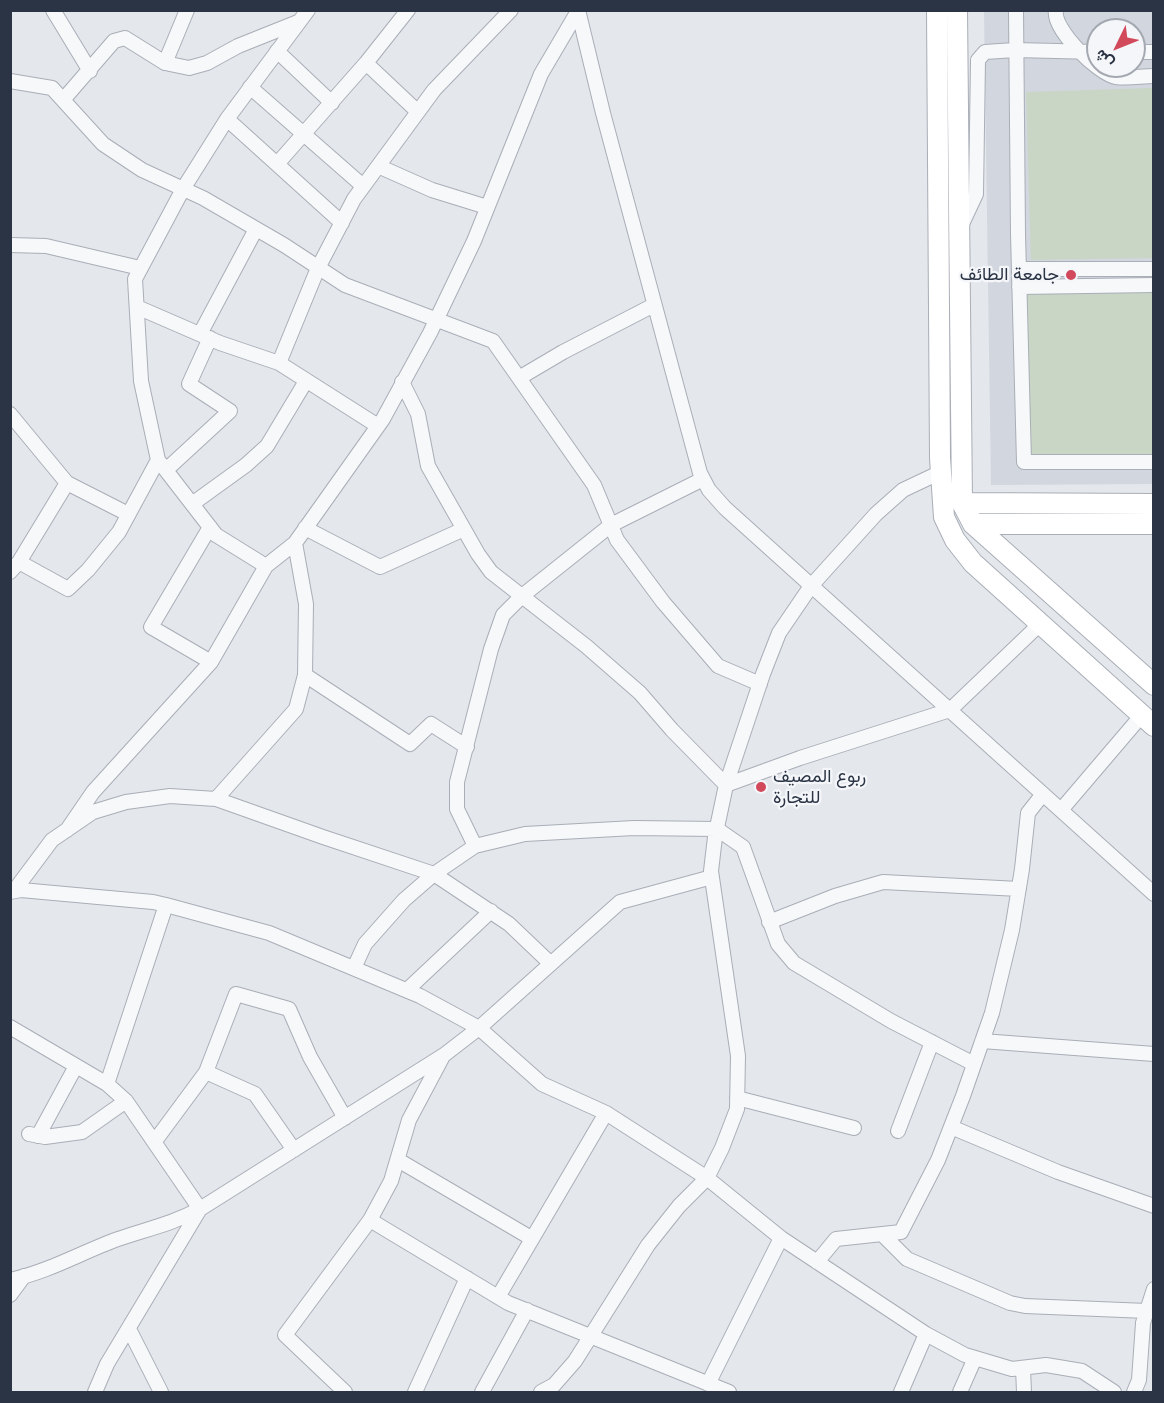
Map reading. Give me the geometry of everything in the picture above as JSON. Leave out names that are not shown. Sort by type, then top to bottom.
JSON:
[{"type":"main road","points":[[937,10],[941,472],[944,517],[955,540],[972,563],[1148,721]]},
{"type":"main road","points":[[957,10],[962,503],[973,524],[1154,685]]},
{"type":"main road","points":[[962,503],[1154,504]]},
{"type":"main road","points":[[973,524],[1154,524]]},
{"type":"street","points":[[53,10],[90,71]]},
{"type":"street","points":[[165,63],[187,10]]},
{"type":"street","points":[[277,164],[332,103],[408,10]]},
{"type":"street","points":[[279,363],[318,268],[354,199],[434,90],[511,10]]},
{"type":"street","points":[[1016,10],[1019,287],[1024,462],[1154,462]]},
{"type":"street","points":[[1056,10],[1055,15],[1065,35],[1095,68],[1115,77],[1154,76]]},
{"type":"street","points":[[67,830],[93,792],[211,663],[266,566],[294,543],[378,426],[436,321],[474,241],[541,74],[578,11]]},
{"type":"street","points":[[578,11],[654,304],[703,479],[725,508],[1154,894]]},
{"type":"street","points":[[63,100],[114,41],[125,38],[165,63],[189,68],[207,63],[304,16]]},
{"type":"street","points":[[266,566],[216,536],[162,465],[141,381],[135,279],[183,189],[227,119],[304,16]]},
{"type":"street","points":[[959,231],[976,194],[978,60],[985,52],[1015,50],[1086,52]]},
{"type":"street","points":[[277,51],[332,103]]},
{"type":"street","points":[[366,63],[418,112]]},
{"type":"street","points":[[10,81],[52,88],[103,144],[142,170],[203,198],[345,285],[493,341],[594,485],[617,540],[663,602],[718,666],[760,684]]},
{"type":"street","points":[[250,87],[363,186]]},
{"type":"street","points":[[227,119],[342,223]]},
{"type":"street","points":[[378,166],[432,190],[487,207]]},
{"type":"street","points":[[67,483],[15,567],[68,589],[88,570],[119,532],[128,514],[162,465],[230,411],[189,384],[205,336],[256,229]]},
{"type":"street","points":[[10,245],[46,246],[140,268]]},
{"type":"street","points":[[1019,269],[1154,269]]},
{"type":"street","points":[[1019,287],[1154,285]]},
{"type":"street","points":[[519,378],[654,304]]},
{"type":"street","points":[[137,308],[279,363],[378,426]]},
{"type":"street","points":[[192,504],[246,465],[267,446],[306,381]]},
{"type":"street","points":[[402,382],[418,414],[428,466],[491,572],[586,646],[640,693],[726,786]]},
{"type":"street","points":[[10,414],[67,483],[128,514]]},
{"type":"street","points":[[541,1392],[554,1384],[574,1361],[648,1245],[679,1206],[707,1178],[737,1109],[738,1056],[712,877],[717,830],[726,786],[779,633],[811,586],[876,513],[903,490],[941,472]]},
{"type":"street","points":[[475,846],[457,809],[457,782],[491,649],[503,615],[522,596],[611,525],[703,479]]},
{"type":"street","points":[[210,527],[151,627],[211,663]]},
{"type":"street","points":[[305,528],[380,567],[464,529]]},
{"type":"street","points":[[216,799],[296,709],[305,675],[306,604],[294,543]]},
{"type":"street","points":[[726,786],[950,710],[1040,624]]},
{"type":"street","points":[[305,675],[410,744],[431,724],[467,747]]},
{"type":"street","points":[[1061,810],[1148,721]]},
{"type":"street","points":[[817,1262],[836,1239],[902,1232],[938,1160],[992,1013],[1012,930],[1028,813],[1042,794]]},
{"type":"street","points":[[12,892],[52,840],[93,812],[126,802],[170,796],[216,799],[434,874],[509,924],[550,963]]},
{"type":"street","points":[[354,968],[365,944],[404,900],[434,874],[475,846],[525,834],[634,828],[717,830],[743,846],[778,944],[794,963],[891,1021],[974,1064]]},
{"type":"street","points":[[10,1295],[17,1278],[117,1239],[179,1221],[444,1055],[479,1028],[620,902],[712,877]]},
{"type":"street","points":[[769,922],[835,896],[883,882],[1019,889]]},
{"type":"street","points":[[12,892],[21,890],[166,905],[270,933],[407,990],[479,1028],[542,1084],[606,1113],[707,1178],[781,1238],[926,1334],[964,1355],[1012,1369],[1046,1365],[1082,1371],[1114,1392]]},
{"type":"street","points":[[107,1084],[166,905]]},
{"type":"street","points":[[407,990],[491,911]]},
{"type":"street","points":[[155,1141],[206,1071],[236,994],[289,1009],[310,1057],[345,1118]]},
{"type":"street","points":[[10,1026],[107,1084],[126,1101],[200,1209]]},
{"type":"street","points":[[982,1041],[1154,1054]]},
{"type":"street","points":[[898,1131],[932,1042]]},
{"type":"street","points":[[345,1392],[285,1335],[370,1220],[392,1180],[409,1120],[444,1055]]},
{"type":"street","points":[[76,1066],[33,1135],[45,1137],[82,1132],[126,1101]]},
{"type":"street","points":[[206,1071],[255,1094],[294,1150]]},
{"type":"street","points":[[738,1098],[854,1128]]},
{"type":"street","points":[[498,1297],[606,1113]]},
{"type":"street","points":[[951,1127],[1058,1172],[1154,1206]]},
{"type":"street","points":[[398,1160],[531,1238]]},
{"type":"street","points":[[95,1392],[107,1364],[200,1209]]},
{"type":"street","points":[[370,1220],[498,1297],[729,1392]]},
{"type":"street","points":[[883,1235],[907,1259],[1010,1303],[1025,1306],[1147,1311]]},
{"type":"street","points":[[708,1384],[781,1238]]},
{"type":"street","points":[[415,1392],[467,1278]]},
{"type":"street","points":[[1134,1392],[1139,1380],[1143,1323],[1154,1289]]},
{"type":"street","points":[[482,1392],[528,1310]]},
{"type":"street","points":[[129,1329],[161,1392]]},
{"type":"street","points":[[901,1392],[926,1334]]},
{"type":"street","points":[[960,1392],[975,1358]]},
{"type":"street","points":[[1023,1368],[1024,1392]]},
{"type":"shaded area","name":"جامعة الطائف","points":[[984,11],[1153,11],[1153,484],[991,485]]},
{"type":"green space","points":[[1153,88],[1153,258],[1031,260],[1026,92]]},
{"type":"green space","points":[[1153,285],[1153,462],[1024,462],[1019,287]]},
{"type":"place","name":"جامعة الطائف","points":[[1071,275]]},
{"type":"place","name":"ربوع المصيف للتجارة","points":[[761,787]]}]
